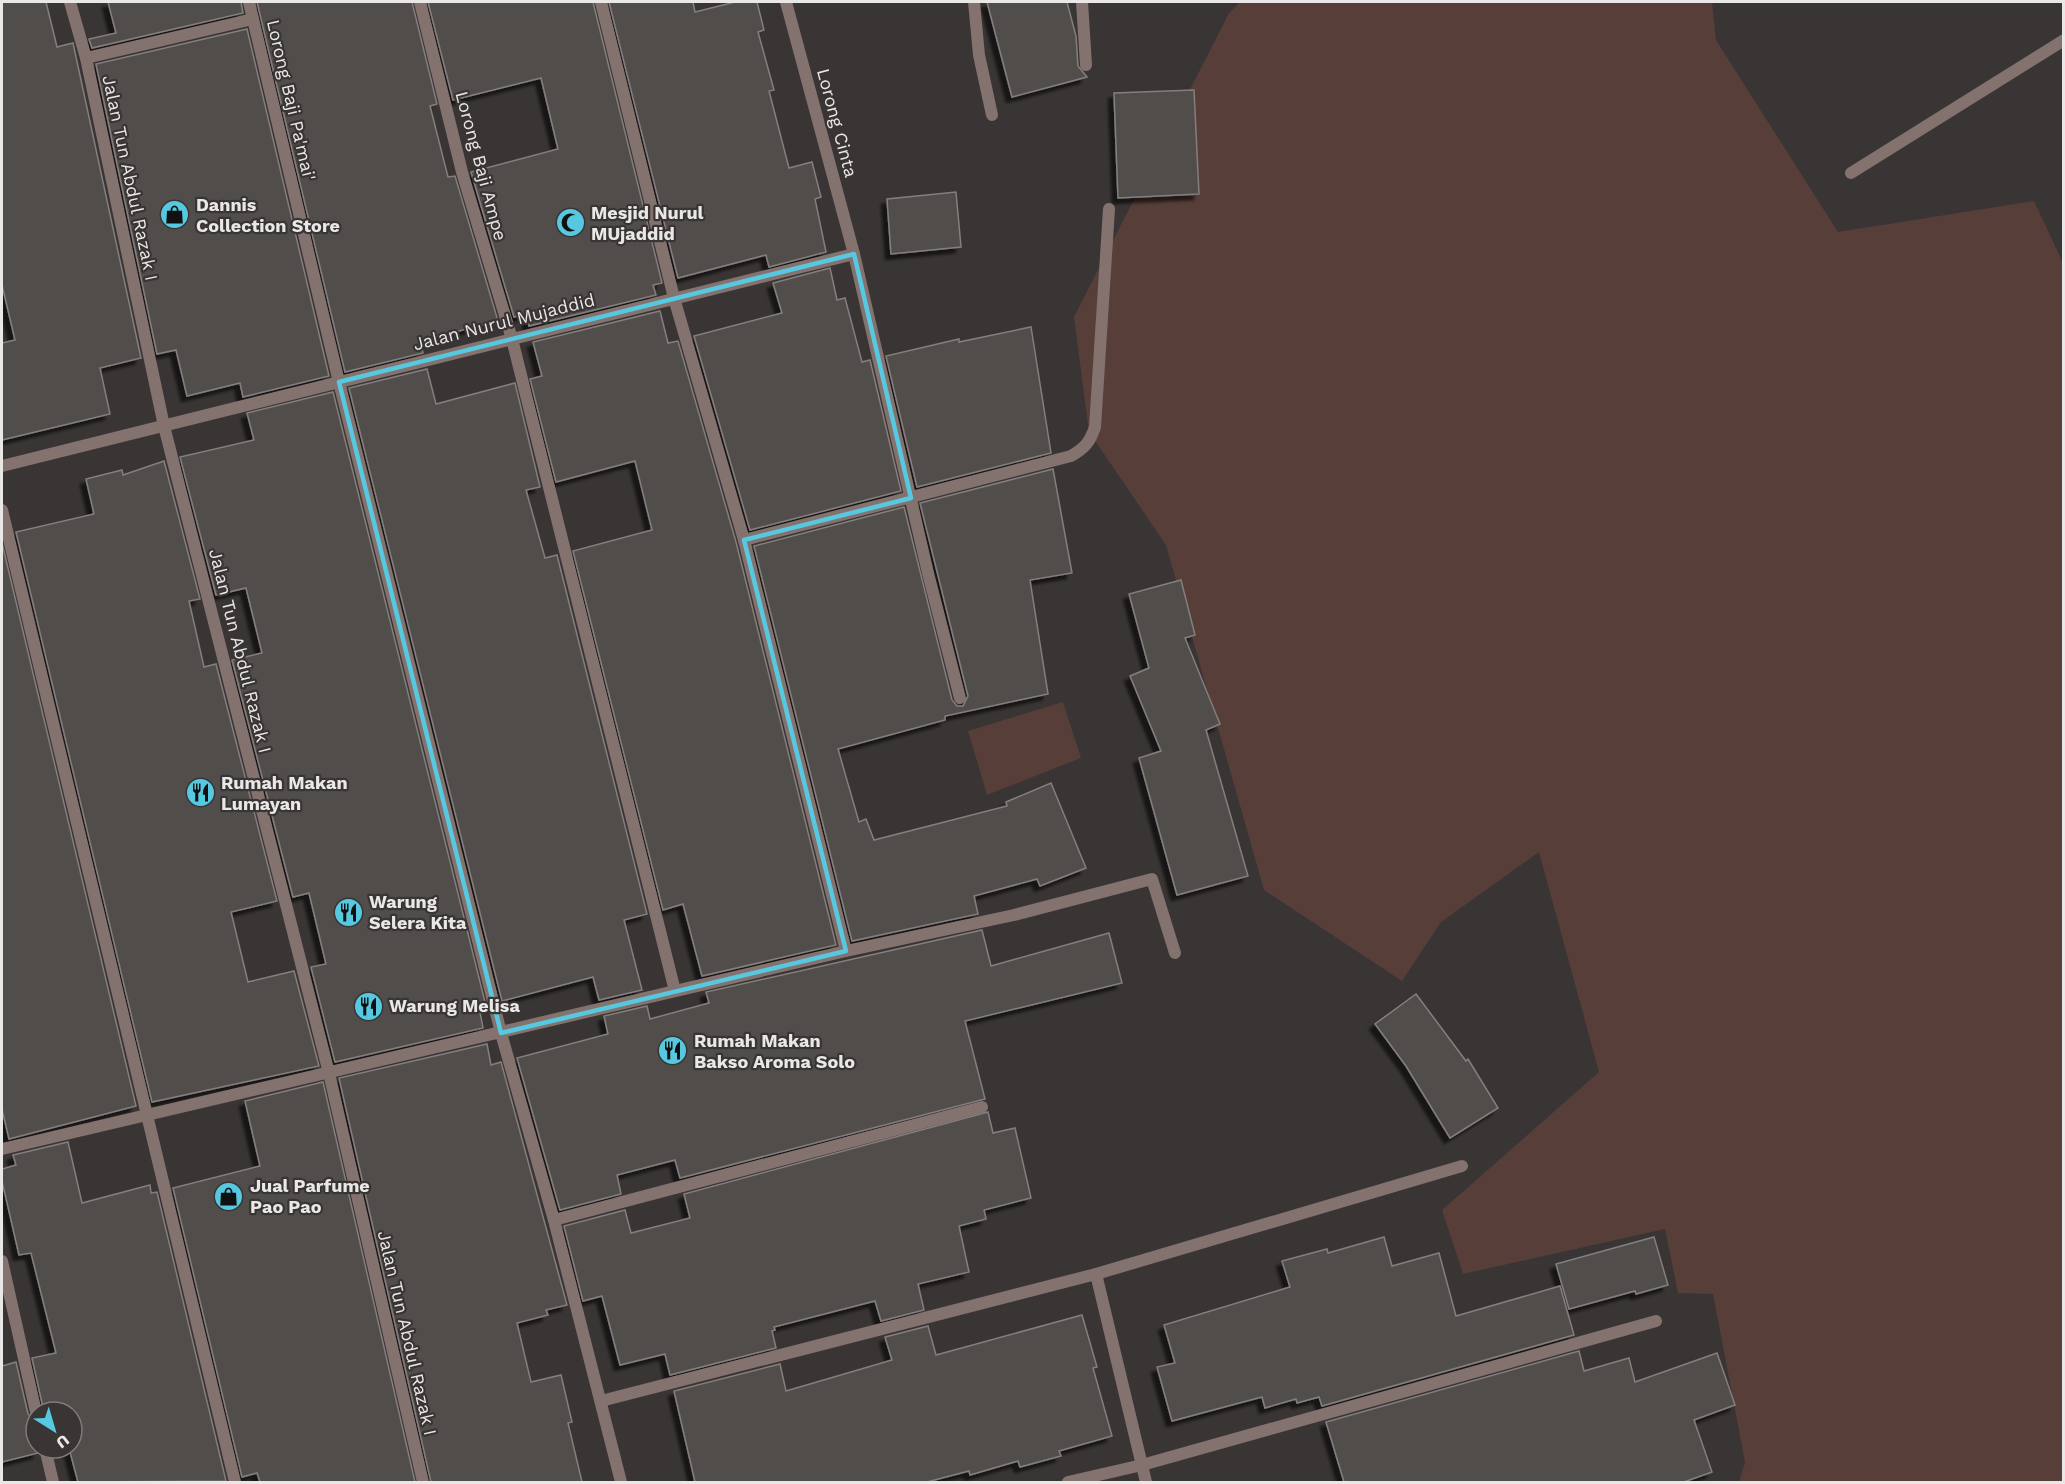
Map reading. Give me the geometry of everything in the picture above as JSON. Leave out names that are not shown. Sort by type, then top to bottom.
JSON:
[{"type":"street","name":"Jalan Tun Abdul Razak I","points":[[70,2],[86,58],[164,426],[329,1073],[423,1482]]},
{"type":"street","name":"Lorong Baji Pa'mai'","points":[[249,2],[339,382],[501,1033],[554,1220],[621,1482]]},
{"type":"street","name":"Lorong Baji Ampe","points":[[420,2],[462,172],[512,339],[675,991]]},
{"type":"street","points":[[601,2],[674,298],[744,540],[846,951]]},
{"type":"street","name":"Lorong Cinta","points":[[786,2],[854,254],[960,698]]},
{"type":"street","points":[[975,2],[979,55],[992,115]]},
{"type":"street","points":[[1082,2],[1086,66]]},
{"type":"street","points":[[86,58],[253,19]]},
{"type":"street","points":[[1851,173],[2064,40]]},
{"type":"street","points":[[744,540],[1071,456],[1090,440],[1095,426],[1109,209]]},
{"type":"street","name":"Jalan Nurul Mujaddid","points":[[2,466],[854,254]]},
{"type":"street","points":[[2,510],[235,1482]]},
{"type":"street","points":[[2,1149],[846,951],[1014,915],[1152,879],[1175,953]]},
{"type":"street","points":[[554,1220],[982,1107]]},
{"type":"street","points":[[601,1401],[1096,1274],[1462,1166]]},
{"type":"street","points":[[2,1261],[33,1400]]},
{"type":"street","points":[[1096,1274],[1146,1482]]},
{"type":"street","points":[[1068,1482],[1142,1465],[1656,1321]]},
{"type":"street","points":[[48,1460],[53,1482]]},
{"type":"highlighted area","points":[[854,254],[911,498],[744,540],[846,951],[501,1033],[339,382]]},
{"type":"shaded area","points":[[1240,2],[1712,2],[1716,40],[1838,232],[2034,201],[2064,265],[2063,1482],[1739,1482],[1745,1462],[1713,1294],[1678,1293],[1665,1229],[1463,1274],[1442,1210],[1599,1072],[1539,852],[1441,922],[1402,981],[1264,890],[1166,545],[1089,432],[1074,317],[1229,13]]},
{"type":"shaded area","points":[[1063,702],[1081,758],[987,795],[968,731]]},
{"type":"building","points":[[2,2],[46,2],[57,47],[73,43],[141,358],[100,368],[110,414],[2,440],[2,343],[15,340],[2,285]]},
{"type":"building","points":[[108,2],[241,2],[243,13],[92,48],[89,39],[116,33]]},
{"type":"building","points":[[257,2],[412,2],[437,104],[430,106],[448,177],[455,176],[498,321],[420,341],[423,353],[345,372]]},
{"type":"building","points":[[428,2],[593,2],[662,283],[653,285],[656,295],[529,326],[526,314],[514,317],[471,172],[558,149],[541,78],[453,100]]},
{"type":"building","points":[[609,2],[693,2],[695,12],[735,2],[757,2],[764,30],[758,32],[774,90],[769,91],[789,168],[812,162],[821,197],[815,199],[826,252],[769,267],[766,255],[678,278]]},
{"type":"building","points":[[987,2],[1067,2],[1076,36],[1078,66],[1087,77],[1012,97]]},
{"type":"building","points":[[247,29],[329,376],[243,397],[240,383],[187,396],[176,350],[157,354],[96,64]]},
{"type":"building","points":[[1194,90],[1199,194],[1118,198],[1114,93]]},
{"type":"building","points":[[956,192],[961,247],[891,254],[887,199]]},
{"type":"building","points":[[830,268],[837,300],[845,298],[862,362],[870,360],[901,491],[750,530],[694,336],[782,313],[773,283]]},
{"type":"building","points":[[660,311],[668,343],[678,341],[736,542],[836,945],[702,976],[683,904],[663,910],[573,551],[652,530],[635,461],[556,482],[530,379],[542,376],[533,342]]},
{"type":"building","points":[[1031,327],[1051,453],[917,487],[886,356],[959,339],[959,342]]},
{"type":"building","points":[[427,369],[436,404],[515,383],[540,487],[526,490],[545,558],[557,555],[647,914],[624,920],[642,990],[599,1000],[593,977],[502,1001],[349,388]]},
{"type":"building","points":[[333,392],[486,1006],[479,1007],[483,1028],[335,1062],[311,967],[326,964],[309,893],[293,897],[232,660],[262,653],[246,588],[216,595],[180,457],[254,440],[247,413]]},
{"type":"building","points":[[164,461],[200,599],[189,601],[204,667],[216,664],[277,901],[231,912],[248,982],[294,971],[319,1066],[152,1102],[16,532],[94,514],[86,479],[122,470],[123,475]]},
{"type":"building","points":[[1053,469],[1072,573],[1030,580],[1048,694],[945,716],[945,720],[838,749],[859,822],[866,819],[874,840],[1007,806],[1006,802],[1051,783],[1086,868],[1040,886],[1037,879],[974,896],[978,914],[852,941],[754,546],[904,507],[952,700],[957,706],[963,706],[968,696],[920,503]]},
{"type":"building","points":[[2,543],[136,1106],[9,1139],[2,1109]]},
{"type":"building","points":[[1181,580],[1195,635],[1185,638],[1220,724],[1206,730],[1248,876],[1177,895],[1139,758],[1161,751],[1130,676],[1149,668],[1129,594]]},
{"type":"building","points":[[982,930],[991,966],[1109,933],[1122,983],[965,1021],[985,1099],[680,1178],[675,1160],[617,1175],[621,1194],[560,1210],[517,1058],[608,1034],[604,1016],[647,1006],[650,1019],[709,1003],[706,992]]},
{"type":"building","points":[[1416,994],[1466,1061],[1468,1059],[1498,1108],[1450,1138],[1406,1066],[1375,1024]]},
{"type":"building","points":[[487,1044],[491,1065],[501,1062],[567,1305],[546,1310],[548,1315],[517,1323],[531,1382],[561,1375],[572,1422],[568,1423],[582,1482],[431,1482],[339,1078]]},
{"type":"building","points":[[323,1082],[415,1482],[260,1482],[257,1473],[242,1477],[173,1188],[260,1166],[245,1101]]},
{"type":"building","points":[[988,1112],[993,1133],[1015,1128],[1031,1198],[984,1210],[986,1219],[959,1226],[969,1272],[918,1284],[924,1310],[881,1321],[875,1301],[774,1327],[775,1330],[772,1331],[776,1348],[670,1375],[665,1354],[620,1365],[602,1296],[583,1301],[564,1226],[625,1210],[631,1233],[690,1218],[684,1194]]},
{"type":"building","points":[[68,1142],[82,1203],[150,1185],[151,1193],[157,1192],[226,1481],[78,1482],[72,1460],[84,1460],[84,1400],[41,1400],[32,1358],[56,1353],[31,1253],[19,1255],[2,1181],[2,1169],[16,1165],[13,1155]]},
{"type":"building","points":[[1384,1237],[1392,1266],[1439,1253],[1456,1316],[1560,1286],[1574,1335],[1322,1406],[1319,1397],[1297,1403],[1296,1399],[1265,1408],[1262,1397],[1172,1421],[1157,1367],[1175,1363],[1164,1325],[1290,1287],[1282,1261],[1327,1249],[1328,1253]]},
{"type":"building","points":[[1654,1237],[1668,1285],[1636,1294],[1635,1291],[1569,1309],[1556,1264]]},
{"type":"building","points":[[1082,1315],[1097,1367],[1093,1368],[1112,1436],[1059,1451],[1061,1456],[1020,1467],[1018,1461],[970,1475],[969,1471],[927,1482],[695,1482],[674,1391],[780,1364],[786,1391],[892,1360],[885,1337],[928,1326],[936,1355]]},
{"type":"building","points":[[1579,1351],[1584,1371],[1629,1358],[1635,1382],[1717,1353],[1735,1405],[1694,1420],[1712,1472],[1684,1482],[1344,1482],[1326,1422]]},
{"type":"building","points":[[16,1362],[25,1400],[24,1456],[2,1462],[2,1366]]},
{"type":"place","name":"Dannis Collection Store","points":[[175,215]]},
{"type":"place","name":"Mesjid Nurul MUjaddid","points":[[570,223]]},
{"type":"place","name":"Rumah Makan Lumayan","points":[[200,793]]},
{"type":"place","name":"Warung Selera Kita","points":[[348,912]]},
{"type":"place","name":"Warung Melisa","points":[[368,1006]]},
{"type":"place","name":"Rumah Makan Bakso Aroma Solo","points":[[673,1051]]},
{"type":"place","name":"Jual Parfume Pao Pao","points":[[229,1196]]}]
